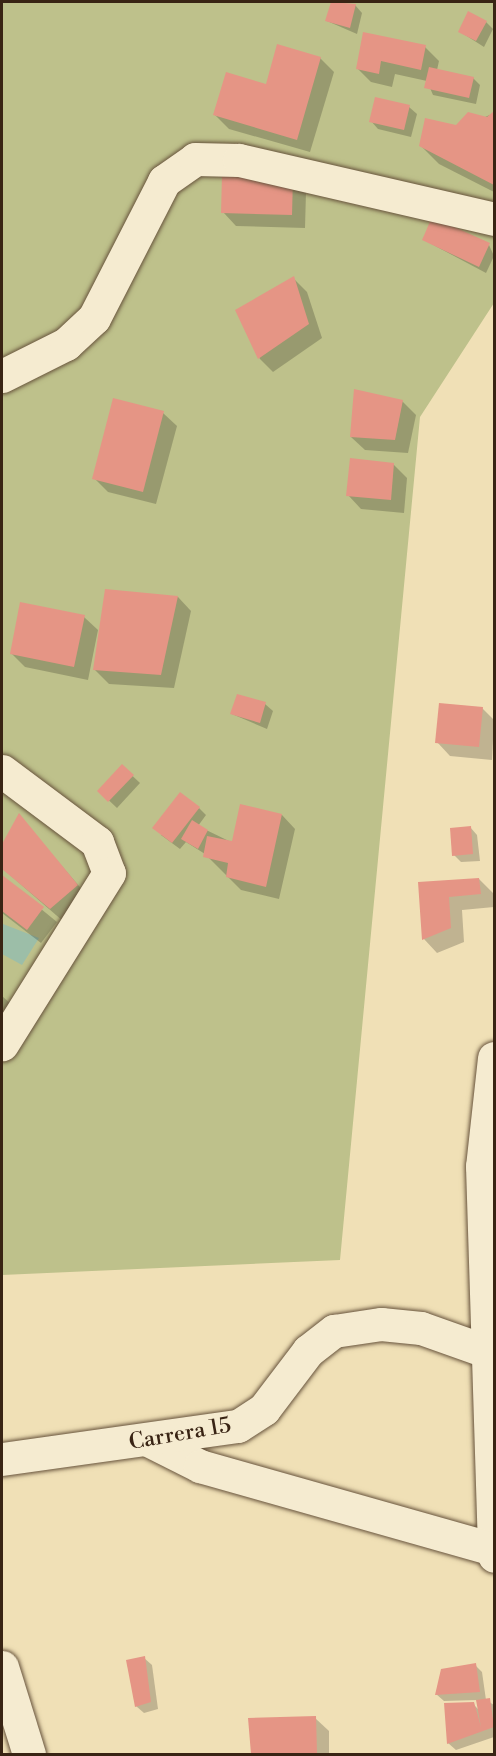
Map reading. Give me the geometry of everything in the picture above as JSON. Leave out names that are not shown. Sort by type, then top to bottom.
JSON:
[{"type":"street","points":[[2,376],[66,344],[94,318],[164,181],[195,159],[239,160],[495,219]]},
{"type":"street","points":[[2,771],[97,842],[109,873],[2,1044]]},
{"type":"street","points":[[495,1058],[482,1167],[493,1354],[495,1556]]},
{"type":"street","name":"Carrera 15","points":[[2,1460],[150,1441],[238,1426],[264,1409],[308,1351],[334,1330],[381,1324],[421,1328],[493,1354]]},
{"type":"street","points":[[150,1441],[200,1466],[494,1549]]},
{"type":"street","points":[[2,1667],[29,1755]]},
{"type":"shaded area","points":[[2,2],[494,2],[494,303],[420,417],[340,1260],[2,1275]]},
{"type":"shaded area","points":[[3,924],[39,938],[22,965],[2,954]]},
{"type":"building","points":[[331,2],[356,4],[350,28],[325,21]]},
{"type":"building","points":[[468,11],[487,21],[476,41],[458,32]]},
{"type":"building","points":[[363,32],[426,45],[421,70],[381,61],[379,74],[356,69]]},
{"type":"building","points":[[277,44],[321,57],[297,140],[213,115],[226,72],[266,84]]},
{"type":"building","points":[[429,67],[474,77],[469,98],[424,88]]},
{"type":"building","points":[[375,97],[410,105],[404,130],[369,122]]},
{"type":"building","points":[[494,111],[494,185],[419,146],[425,118],[456,125],[468,112],[487,117]]},
{"type":"building","points":[[222,175],[293,177],[292,215],[221,213]]},
{"type":"building","points":[[432,217],[490,243],[479,267],[422,240]]},
{"type":"building","points":[[294,276],[309,324],[258,359],[235,310]]},
{"type":"building","points":[[354,389],[403,400],[395,440],[350,437]]},
{"type":"building","points":[[113,398],[164,411],[143,492],[92,479]]},
{"type":"building","points":[[350,458],[394,463],[391,500],[346,496]]},
{"type":"building","points":[[105,589],[178,596],[161,675],[93,670]]},
{"type":"building","points":[[20,602],[85,615],[74,667],[10,654]]},
{"type":"building","points":[[237,694],[266,702],[260,723],[230,714]]},
{"type":"building","points":[[439,703],[483,707],[479,747],[435,743]]},
{"type":"building","points":[[122,764],[134,775],[108,802],[97,791]]},
{"type":"building","points":[[180,792],[200,807],[172,843],[152,828]]},
{"type":"building","points":[[240,804],[282,814],[266,887],[226,877],[228,863],[203,857],[207,836],[232,841]]},
{"type":"building","points":[[19,813],[78,885],[50,909],[2,869],[2,844]]},
{"type":"building","points":[[192,820],[208,830],[198,849],[181,839]]},
{"type":"building","points":[[471,826],[473,854],[452,856],[450,828]]},
{"type":"building","points":[[2,875],[44,907],[27,930],[2,911]]},
{"type":"building","points":[[479,878],[481,894],[449,897],[451,928],[422,940],[418,882]]},
{"type":"building","points":[[145,1656],[151,1702],[135,1707],[126,1660]]},
{"type":"building","points":[[476,1663],[480,1692],[435,1695],[441,1669]]},
{"type":"building","points":[[490,1698],[494,1727],[447,1744],[444,1703],[474,1702],[481,1727],[476,1700]]},
{"type":"building","points":[[316,1716],[317,1754],[251,1754],[248,1718]]}]
